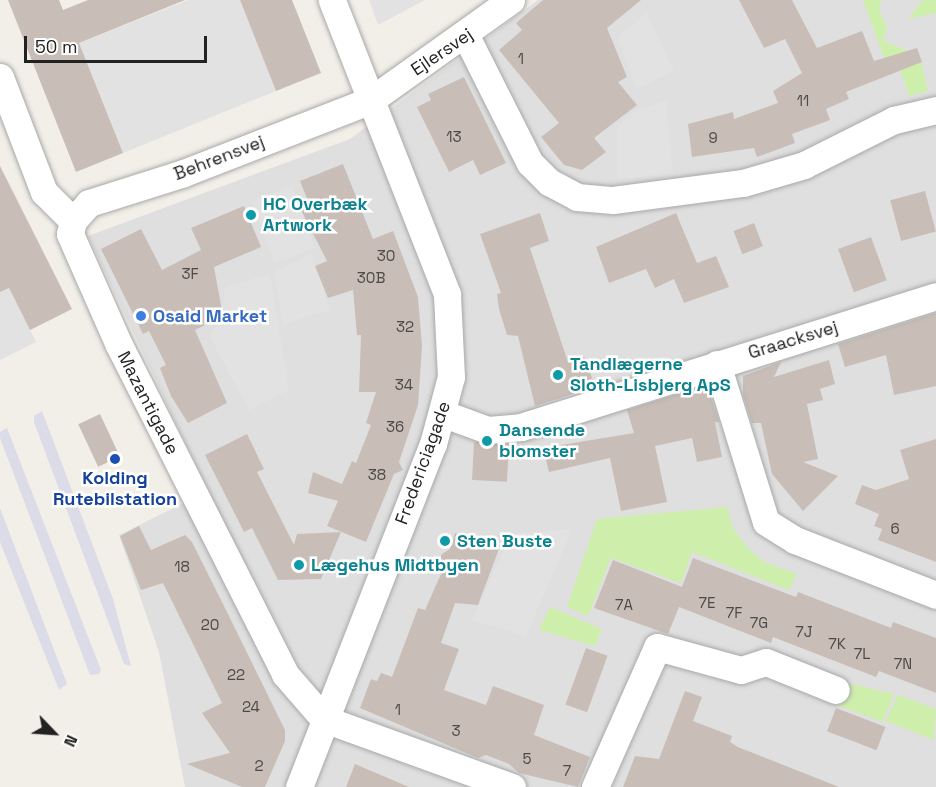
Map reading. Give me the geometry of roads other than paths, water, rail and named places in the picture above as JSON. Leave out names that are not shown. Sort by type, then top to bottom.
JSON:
[{"type":"street","name":"Fredericiagade","points":[[299,787],[444,414],[452,377],[447,294],[430,240],[332,0]]},
{"type":"street","name":"Ejlersvej","points":[[371,100],[466,36],[511,0]]},
{"type":"street","points":[[466,36],[530,163],[549,183],[577,197],[613,200],[743,183],[804,165],[894,120],[936,110]]},
{"type":"street","points":[[0,77],[44,192],[73,221]]},
{"type":"street","name":"Behrensvej","points":[[73,221],[89,203],[184,173],[371,100]]},
{"type":"street","name":"Mazantigade","points":[[73,221],[72,245],[236,582],[285,674],[324,719]]},
{"type":"street","name":"Graacksvej","points":[[444,414],[488,430],[521,427],[936,296]]},
{"type":"street","points":[[717,364],[766,522],[795,540],[936,595]]},
{"type":"street","points":[[595,787],[657,647],[741,670],[766,662],[836,690]]},
{"type":"street","points":[[324,719],[512,787]]},
{"type":"place","name":"HC Overbæk Artwork","points":[[251,215]]},
{"type":"place","name":"Osaid Market","points":[[141,316]]},
{"type":"place","name":"Tandlægerne Sloth-Lisbjerg ApS","points":[[558,375]]},
{"type":"place","name":"Dansende blomster","points":[[487,441]]},
{"type":"place","name":"Kolding Rutebilstation","points":[[115,459]]},
{"type":"place","name":"Sten Buste","points":[[445,541]]},
{"type":"place","name":"Lægehus Midtbyen","points":[[299,565]]}]
